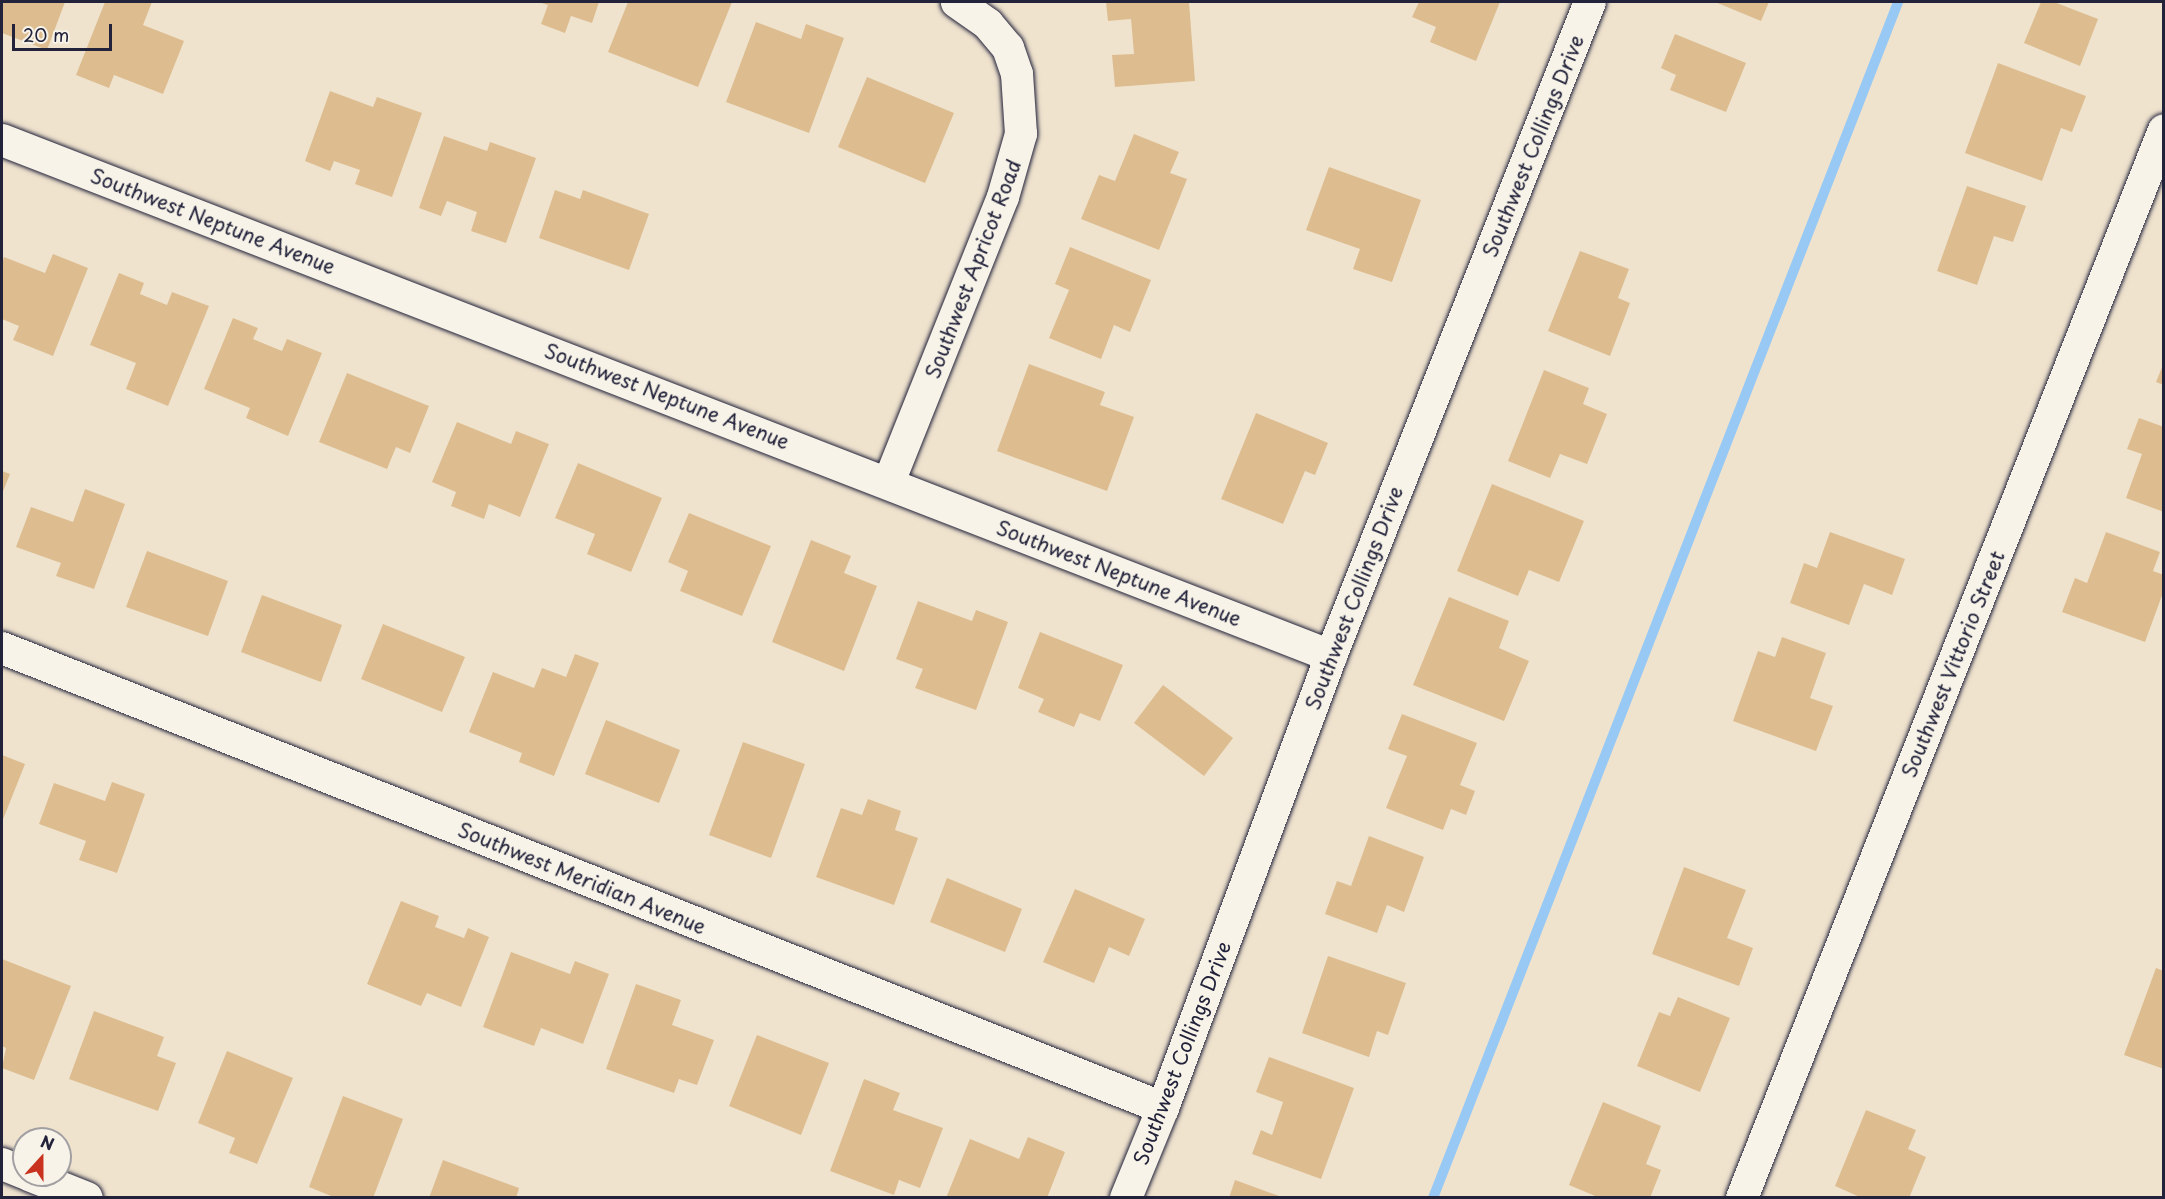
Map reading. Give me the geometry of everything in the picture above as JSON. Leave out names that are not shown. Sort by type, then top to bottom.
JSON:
[{"type":"street","name":"Southwest Apricot Road","points":[[889,482],[1003,197],[1021,134],[1022,105],[1008,48],[988,24],[957,2]]},
{"type":"street","name":"Southwest Collings Drive","points":[[1126,1197],[1163,1108],[1331,656],[1590,2]]},
{"type":"street","name":"Southwest Vittorio Street","points":[[1742,1197],[2163,130]]},
{"type":"street","name":"Southwest Neptune Avenue","points":[[2,140],[889,482],[1331,656]]},
{"type":"street","name":"Southwest Meridian Avenue","points":[[2,648],[1163,1108]]},
{"type":"street","points":[[61,1187],[87,1197]]},
{"type":"building","points":[[2,2],[65,2],[47,50],[2,33]]},
{"type":"building","points":[[105,2],[152,2],[143,25],[184,41],[163,94],[114,75],[109,88],[76,75]]},
{"type":"building","points":[[538,2],[599,2],[592,23],[571,16],[565,33],[541,24],[548,5]]},
{"type":"building","points":[[628,2],[732,2],[698,87],[608,52]]},
{"type":"building","points":[[1106,2],[1189,2],[1195,81],[1115,87],[1112,55],[1134,54],[1131,19],[1108,21]]},
{"type":"building","points":[[1419,2],[1500,2],[1476,61],[1430,42],[1436,27],[1412,17]]},
{"type":"building","points":[[1715,2],[1769,2],[1761,21]]},
{"type":"building","points":[[2041,2],[2054,2],[2098,19],[2080,66],[2024,43]]},
{"type":"building","points":[[756,22],[801,39],[806,24],[844,38],[809,133],[726,102]]},
{"type":"building","points":[[1675,34],[1746,63],[1726,112],[1670,90],[1676,75],[1661,68]]},
{"type":"building","points":[[1998,63],[2086,96],[2072,132],[2061,128],[2042,181],[1965,153]]},
{"type":"building","points":[[867,77],[954,113],[925,183],[838,147]]},
{"type":"building","points":[[330,91],[373,107],[377,97],[422,113],[392,197],[355,184],[360,170],[334,161],[330,171],[305,161]]},
{"type":"building","points":[[1134,134],[1179,152],[1170,173],[1187,179],[1159,250],[1081,219],[1099,175],[1115,181]]},
{"type":"building","points":[[444,136],[487,151],[490,142],[536,158],[506,243],[471,231],[477,212],[447,201],[441,216],[419,208]]},
{"type":"building","points":[[1329,167],[1421,200],[1392,282],[1353,269],[1360,249],[1306,230]]},
{"type":"building","points":[[1967,186],[2026,206],[2013,242],[1994,236],[1977,285],[1937,271]]},
{"type":"building","points":[[555,190],[580,199],[583,190],[649,214],[629,270],[539,238]]},
{"type":"building","points":[[1070,247],[1151,280],[1130,332],[1114,325],[1101,359],[1049,338],[1069,290],[1055,284]]},
{"type":"building","points":[[1580,251],[1629,269],[1618,298],[1630,303],[1610,356],[1548,331]]},
{"type":"building","points":[[53,254],[88,268],[53,356],[13,340],[19,326],[2,319],[2,263],[4,257],[45,273]]},
{"type":"building","points":[[119,273],[144,283],[140,294],[167,305],[172,292],[209,306],[168,406],[126,389],[136,363],[90,345]]},
{"type":"building","points":[[233,318],[258,328],[253,339],[282,351],[287,339],[322,353],[288,436],[246,418],[250,408],[204,389]]},
{"type":"building","points":[[1029,364],[1105,392],[1100,405],[1134,417],[1107,491],[997,451]]},
{"type":"building","points":[[2164,365],[2164,385],[2156,382]]},
{"type":"building","points":[[1544,370],[1589,388],[1583,404],[1607,414],[1587,464],[1560,454],[1550,478],[1508,461]]},
{"type":"building","points":[[347,373],[429,406],[410,453],[396,447],[387,469],[319,442]]},
{"type":"building","points":[[1256,413],[1328,443],[1315,475],[1305,471],[1283,524],[1221,499]]},
{"type":"building","points":[[2139,418],[2164,427],[2164,512],[2126,498],[2142,454],[2127,449]]},
{"type":"building","points":[[457,422],[511,444],[516,431],[549,444],[520,517],[489,504],[484,519],[451,506],[456,492],[432,482]]},
{"type":"building","points":[[578,463],[662,498],[631,572],[587,554],[595,534],[555,518]]},
{"type":"building","points":[[2,471],[10,474],[2,494]]},
{"type":"building","points":[[1492,484],[1584,521],[1559,582],[1529,570],[1518,596],[1457,571]]},
{"type":"building","points":[[85,489],[125,504],[94,589],[56,576],[61,563],[16,547],[31,507],[73,522]]},
{"type":"building","points":[[689,513],[771,546],[742,616],[680,591],[688,571],[668,562]]},
{"type":"building","points":[[1830,532],[1905,559],[1892,595],[1864,584],[1849,625],[1790,603],[1804,563],[1817,568]]},
{"type":"building","points":[[2106,532],[2160,552],[2153,571],[2164,575],[2164,590],[2145,642],[2062,612],[2075,578],[2087,583]]},
{"type":"building","points":[[811,540],[851,556],[844,573],[877,586],[844,671],[772,642]]},
{"type":"building","points":[[147,551],[228,581],[208,636],[126,607]]},
{"type":"building","points":[[262,595],[342,625],[321,682],[241,652]]},
{"type":"building","points":[[1449,597],[1509,621],[1499,648],[1529,661],[1504,721],[1413,685]]},
{"type":"building","points":[[918,601],[972,621],[976,610],[1008,622],[976,710],[915,688],[923,669],[896,659]]},
{"type":"building","points":[[383,624],[465,657],[442,712],[361,679]]},
{"type":"building","points":[[1040,632],[1123,665],[1100,721],[1080,713],[1074,727],[1038,712],[1044,699],[1018,688]]},
{"type":"building","points":[[1782,637],[1826,653],[1810,698],[1833,706],[1816,751],[1733,721],[1758,651],[1775,657]]},
{"type":"building","points":[[575,654],[599,663],[554,776],[519,762],[522,753],[469,732],[493,672],[534,688],[542,668],[566,677]]},
{"type":"building","points":[[1163,685],[1233,738],[1204,776],[1134,723]]},
{"type":"building","points":[[1402,714],[1477,743],[1460,785],[1475,791],[1466,815],[1451,809],[1443,830],[1386,808],[1407,756],[1388,749]]},
{"type":"building","points":[[606,720],[680,750],[659,803],[585,774]]},
{"type":"building","points":[[743,742],[805,764],[771,858],[709,835]]},
{"type":"building","points":[[2,755],[25,764],[2,822]]},
{"type":"building","points":[[112,782],[145,794],[117,873],[79,860],[86,841],[39,824],[54,783],[105,801]]},
{"type":"building","points":[[868,799],[901,811],[895,830],[918,838],[894,905],[816,877],[841,808],[862,815]]},
{"type":"building","points":[[1369,836],[1424,857],[1404,912],[1387,905],[1377,933],[1325,914],[1337,881],[1351,886]]},
{"type":"building","points":[[1684,867],[1746,890],[1727,938],[1753,948],[1739,986],[1652,954]]},
{"type":"building","points":[[947,878],[1022,909],[1005,952],[930,922]]},
{"type":"building","points":[[1075,889],[1145,919],[1129,956],[1109,947],[1094,983],[1043,962]]},
{"type":"building","points":[[401,901],[439,916],[435,927],[464,938],[468,928],[489,937],[461,1007],[427,993],[421,1006],[367,984]]},
{"type":"building","points":[[511,952],[570,974],[575,961],[609,974],[583,1044],[541,1028],[534,1046],[483,1027]]},
{"type":"building","points":[[1328,956],[1406,983],[1388,1035],[1377,1031],[1369,1057],[1302,1033]]},
{"type":"building","points":[[2,959],[71,986],[34,1080],[2,1068],[6,1048],[2,1046]]},
{"type":"building","points":[[2156,968],[2164,971],[2164,1069],[2124,1055]]},
{"type":"building","points":[[636,984],[681,1000],[672,1025],[714,1040],[697,1085],[679,1079],[674,1093],[606,1069]]},
{"type":"building","points":[[1678,997],[1730,1018],[1700,1092],[1637,1066],[1659,1012],[1670,1016]]},
{"type":"building","points":[[94,1011],[164,1037],[157,1056],[176,1063],[158,1111],[69,1079]]},
{"type":"building","points":[[757,1035],[829,1063],[801,1135],[729,1106]]},
{"type":"building","points":[[227,1051],[293,1078],[257,1164],[229,1153],[235,1138],[198,1123]]},
{"type":"building","points":[[1269,1057],[1354,1088],[1321,1179],[1252,1154],[1261,1130],[1272,1135],[1283,1102],[1256,1092]]},
{"type":"building","points":[[864,1079],[900,1093],[893,1110],[943,1128],[920,1188],[899,1180],[894,1195],[830,1171]]},
{"type":"building","points":[[343,1096],[403,1119],[373,1198],[336,1198],[309,1187]]},
{"type":"building","points":[[1603,1102],[1661,1126],[1646,1164],[1661,1170],[1650,1198],[1600,1198],[1569,1185]]},
{"type":"building","points":[[1866,1110],[1916,1130],[1908,1149],[1926,1157],[1909,1198],[1862,1198],[1835,1186]]},
{"type":"building","points":[[1028,1137],[1065,1152],[1047,1198],[946,1198],[970,1139],[1019,1159]]},
{"type":"building","points":[[443,1160],[519,1188],[516,1198],[429,1198]]},
{"type":"building","points":[[1235,1180],[1282,1197],[1282,1198],[1229,1198]]},
{"type":"waterway","points":[[1433,1198],[1898,2]]}]
